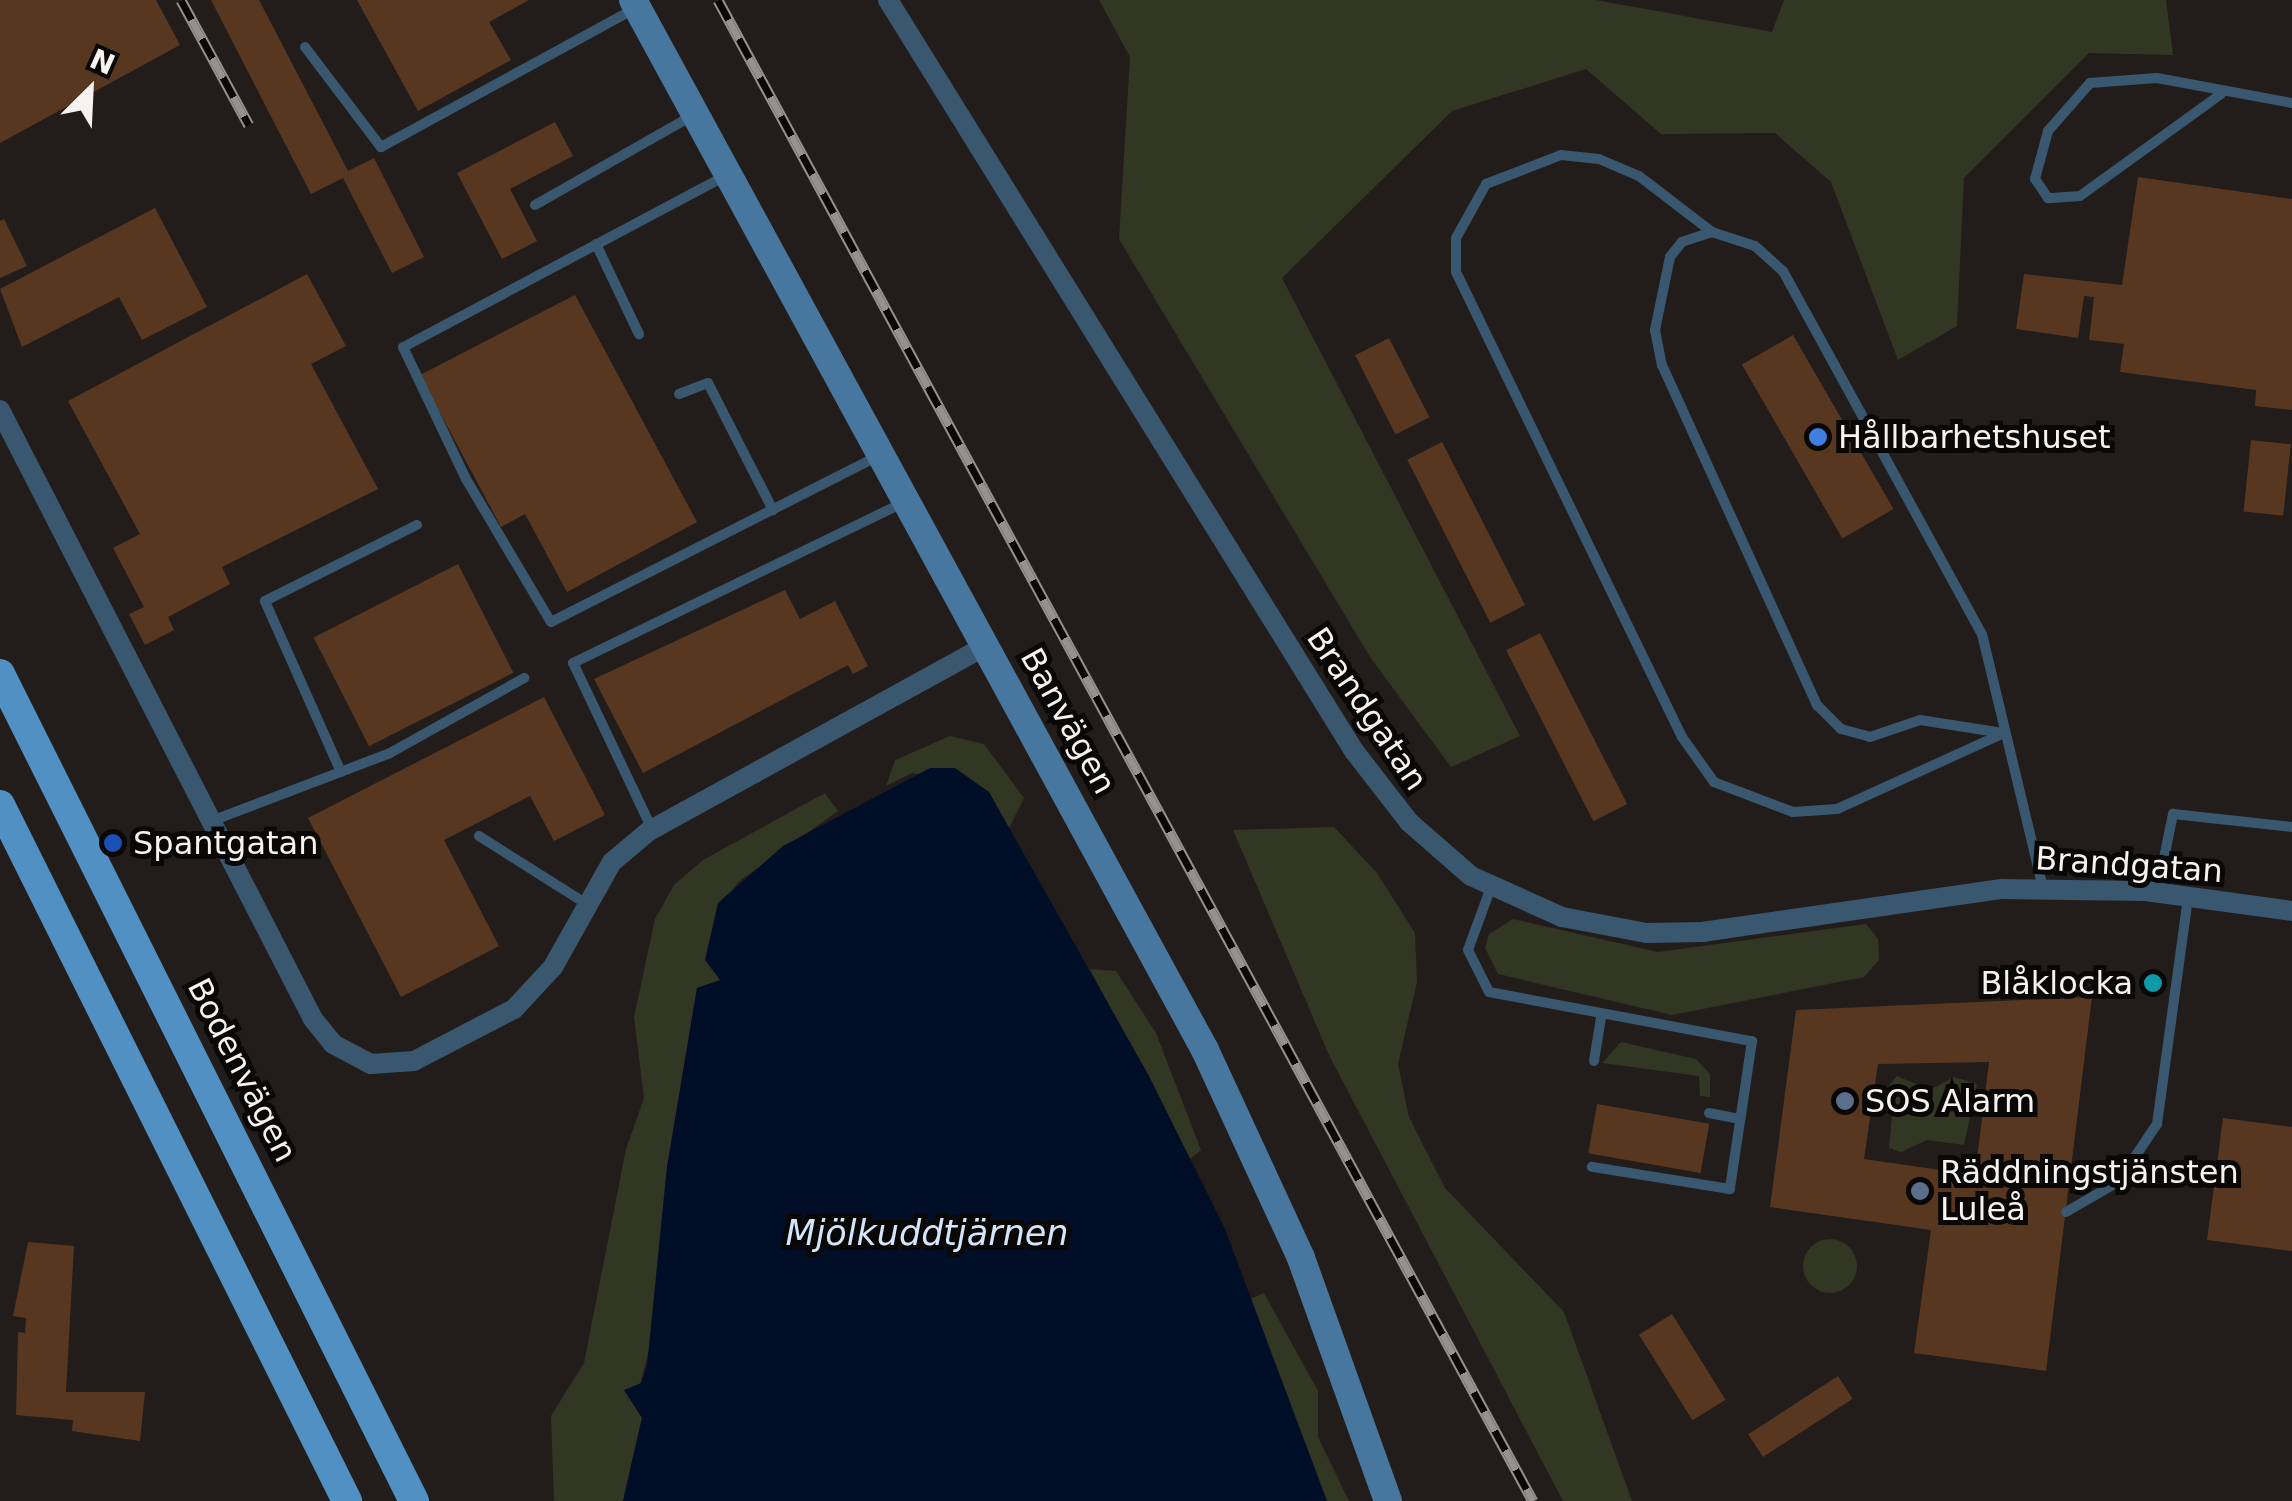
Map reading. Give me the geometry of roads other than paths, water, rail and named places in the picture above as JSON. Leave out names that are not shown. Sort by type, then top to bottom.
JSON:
[{"type":"main road","name":"Bodenvägen","points":[[0,674],[414,1501]]},
{"type":"main road","points":[[0,805],[347,1501]]},
{"type":"street","name":"Brandgatan","points":[[888,0],[1364,765],[1408,822],[1491,887],[1562,917],[1671,934],[1946,894],[2043,888],[2158,892],[2292,910]]},
{"type":"street","name":"Banvägen","points":[[635,4],[986,645],[1259,1163],[1388,1501]]},
{"type":"street","points":[[0,410],[325,1037],[371,1064],[414,1061],[514,1009],[553,967],[612,862],[652,829],[986,645]]},
{"type":"lane","points":[[305,48],[381,147],[635,4]]},
{"type":"lane","points":[[2221,94],[2080,196],[2048,198],[2035,179],[2048,131],[2090,83],[2157,78],[2221,94],[2292,103]]},
{"type":"lane","points":[[534,205],[696,114]]},
{"type":"lane","points":[[2004,733],[1875,795],[1793,812],[1714,782],[1682,737],[1456,272],[1456,238],[1486,184],[1561,155],[1599,159],[1639,176],[1712,232],[1756,246],[1792,286],[1942,549],[1982,634],[2043,888]]},
{"type":"lane","points":[[728,174],[403,347],[466,479],[551,622],[881,455]]},
{"type":"lane","points":[[1712,232],[1682,242],[1670,258],[1655,330],[1662,365],[1817,705],[1842,729],[1870,737],[1920,720],[2004,733]]},
{"type":"lane","points":[[596,244],[639,334]]},
{"type":"lane","points":[[679,394],[708,383],[773,510]]},
{"type":"lane","points":[[652,829],[573,664],[906,501]]},
{"type":"lane","points":[[341,772],[264,602],[418,526]]},
{"type":"lane","points":[[214,820],[390,754],[524,678]]},
{"type":"lane","points":[[2158,892],[2173,814],[2292,827]]},
{"type":"lane","points":[[478,836],[585,904]]},
{"type":"lane","points":[[1491,887],[1468,950],[1489,992],[1601,1018],[1752,1042],[1730,1189],[1592,1167]]},
{"type":"lane","points":[[2066,1212],[2118,1182],[2157,1124],[2188,896]]},
{"type":"lane","points":[[1594,1061],[1601,1018]]},
{"type":"lane","points":[[1709,1114],[1740,1119]]},
{"type":"water","name":"Mjölkuddtjärnen","points":[[930,768],[955,768],[989,792],[1149,1076],[1225,1229],[1327,1501],[623,1501],[642,1418],[624,1390],[641,1383],[647,1366],[667,1167],[697,988],[720,980],[705,960],[718,903],[783,846]]},
{"type":"railway","points":[[181,0],[249,125]]},
{"type":"railway","points":[[718,0],[1533,1501]]},
{"type":"place","name":"Hållbarhetshuset","points":[[1818,437]]},
{"type":"place","name":"Spantgatan","points":[[113,843]]},
{"type":"place","name":"Blåklocka","points":[[2153,983]]},
{"type":"place","name":"SOS Alarm","points":[[1845,1101]]},
{"type":"place","name":"Räddningstjänsten Luleå","points":[[1920,1191]]}]
